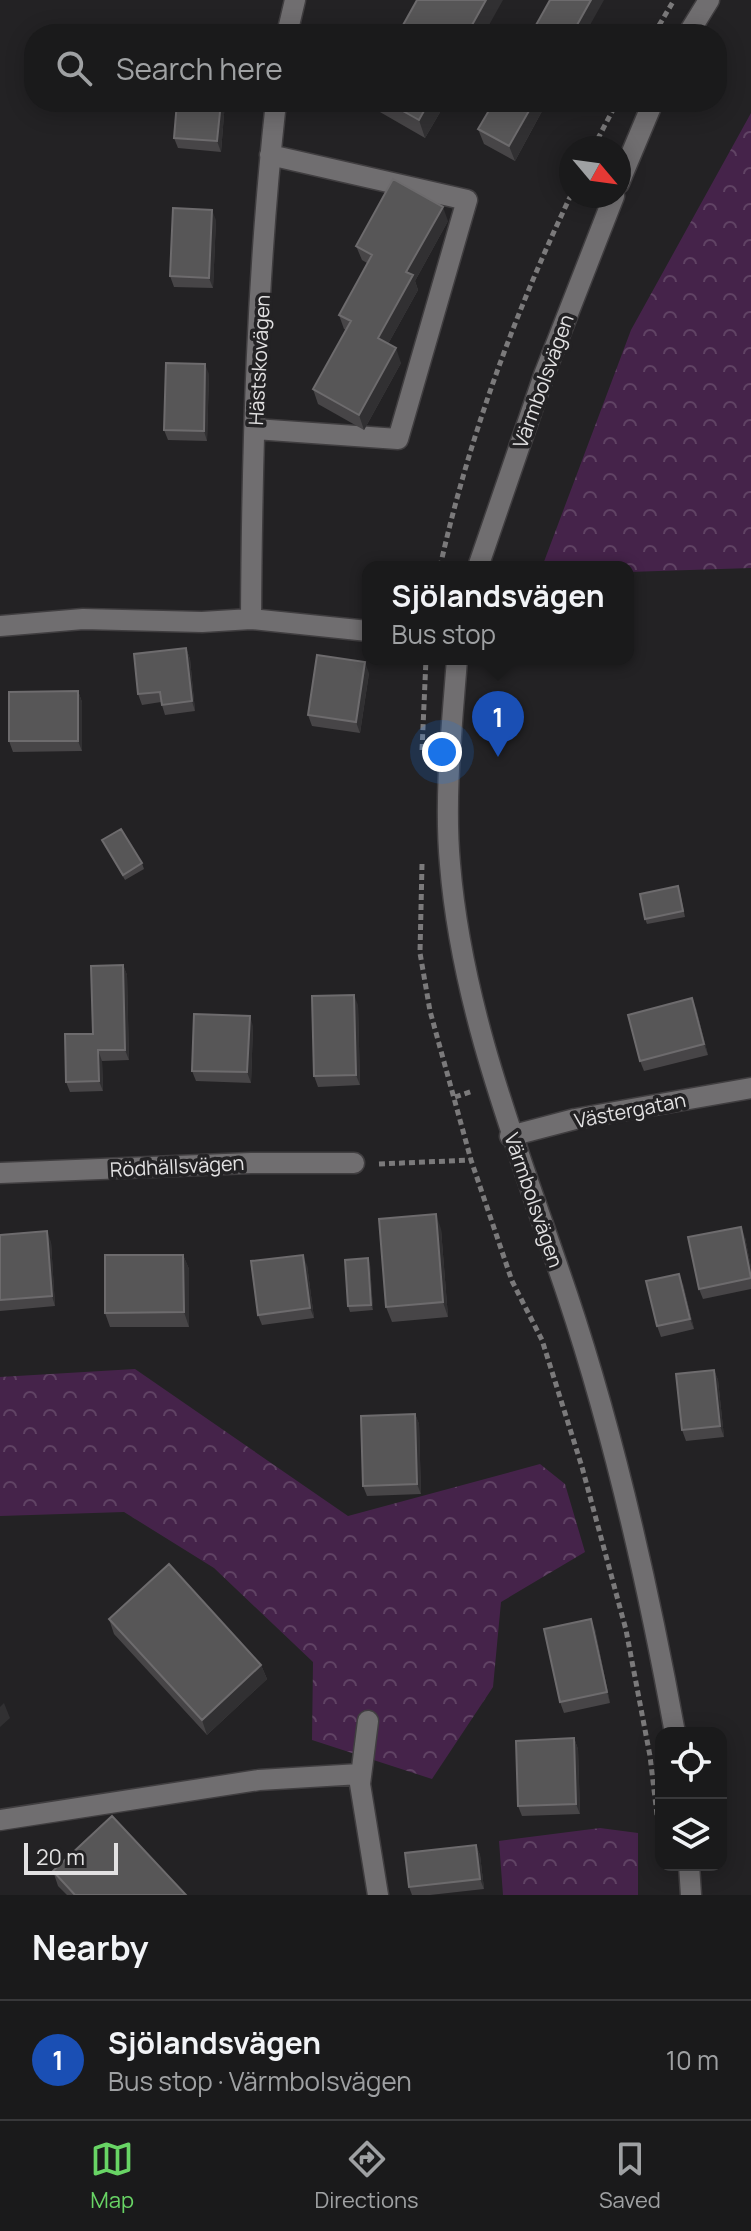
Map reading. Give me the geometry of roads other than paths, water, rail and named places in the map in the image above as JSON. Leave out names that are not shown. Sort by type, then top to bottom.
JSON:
[{"type":"street","points":[[289,24],[295,0]]},
{"type":"street","points":[[694,24],[709,0]]},
{"type":"street","name":"Hästskovägen","points":[[251,619],[255,429],[275,112]]},
{"type":"street","points":[[631,154],[649,112]]},
{"type":"street","points":[[255,429],[398,439],[467,200],[270,155]]},
{"type":"street","name":"Värmbolsvägen","points":[[480,561],[544,375],[609,208]]},
{"type":"street","points":[[0,626],[83,619],[202,622],[251,619],[362,630]]},
{"type":"street","name":"Värmbolsvägen","points":[[457,665],[450,758],[450,864],[471,989],[510,1136],[567,1295],[618,1470],[654,1617],[674,1727]]},
{"type":"street","name":"Västergatan","points":[[510,1136],[575,1119],[751,1088]]},
{"type":"street","name":"Rödhällsvägen","points":[[0,1173],[251,1163],[354,1163]]},
{"type":"street","points":[[368,1721],[360,1774],[378,1895]]},
{"type":"street","points":[[0,1820],[259,1780],[360,1774]]},
{"type":"street","points":[[689,1871],[691,1895]]},
{"type":"place","name":"Sjölandsvägen","points":[[498,757]]}]
